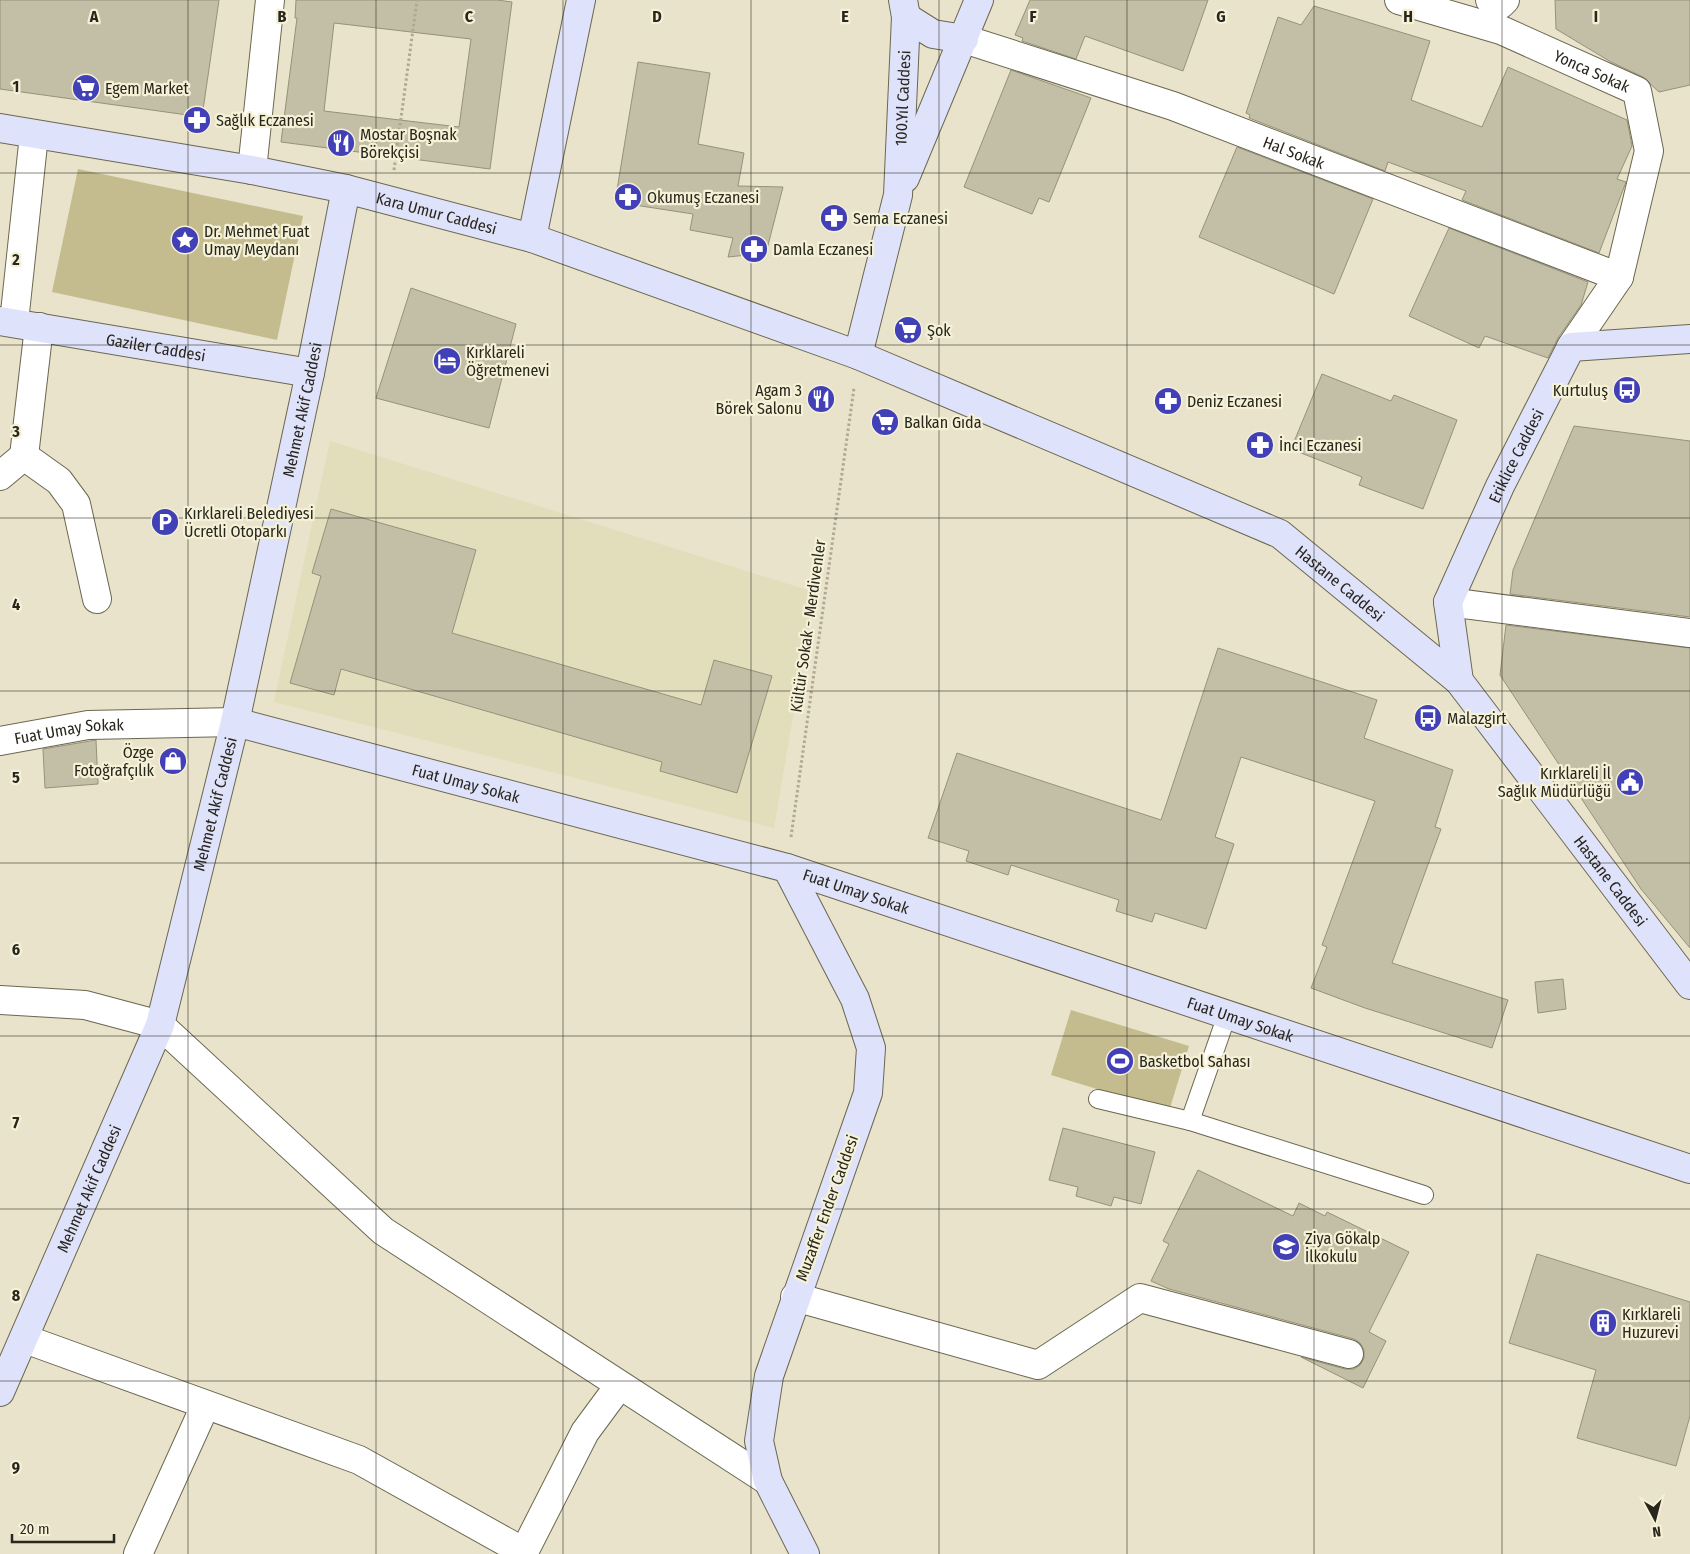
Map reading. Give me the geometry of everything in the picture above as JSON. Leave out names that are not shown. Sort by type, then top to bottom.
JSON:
[{"type":"street","points":[[252,170],[270,0]]},
{"type":"street","points":[[532,238],[581,0]]},
{"type":"street","name":"100.Yıl Caddesi","points":[[858,355],[898,195],[979,0]]},
{"type":"street","name":"Yonca Sokak","points":[[1400,0],[1501,30],[1637,91],[1649,151],[1619,277],[1571,347]]},
{"type":"street","points":[[1490,0],[1501,4],[1504,0]]},
{"type":"street","points":[[905,8],[933,34],[964,39]]},
{"type":"street","name":"100.Yıl Caddesi","points":[[898,195],[905,8]]},
{"type":"street","name":"Hal Sokak","points":[[964,39],[1173,106],[1619,277]]},
{"type":"street","name":"Kara Umur Caddesi","points":[[0,128],[252,170],[346,190],[532,238],[858,355]]},
{"type":"street","points":[[24,456],[18,323],[34,134]]},
{"type":"street","name":"Mehmet Akif Caddesi","points":[[0,1392],[160,1025],[234,722],[310,373],[346,190]]},
{"type":"street","name":"Gaziler Caddesi","points":[[18,323],[310,373]]},
{"type":"street","points":[[1571,347],[1690,339]]},
{"type":"street","name":"Eriklice Caddesi","points":[[1448,602],[1500,486],[1571,347]]},
{"type":"street","name":"Hastane Caddesi","points":[[858,355],[1280,534],[1459,681],[1690,985]]},
{"type":"street","points":[[0,476],[24,456]]},
{"type":"street","points":[[24,456],[59,481],[76,504],[97,599]]},
{"type":"street","points":[[1459,681],[1448,602],[1690,633]]},
{"type":"street","name":"Fuat Umay Sokak","points":[[0,741],[88,725],[234,722],[787,868],[1690,1170]]},
{"type":"street","name":"Muzaffer Ender Caddesi","points":[[787,868],[855,999],[871,1048],[868,1093],[795,1297],[769,1376],[759,1441],[768,1481],[805,1554]]},
{"type":"street","points":[[0,1000],[86,1005],[160,1025],[383,1230],[619,1386],[768,1481]]},
{"type":"street","points":[[795,1297],[1038,1365],[1140,1298],[1349,1354]]},
{"type":"street","points":[[24,1339],[205,1406],[359,1460],[524,1553],[585,1432],[619,1386]]},
{"type":"street","points":[[138,1554],[205,1406]]},
{"type":"lane","points":[[1190,1121],[1227,1015]]},
{"type":"lane","points":[[1098,1099],[1190,1121],[1424,1195]]},
{"type":"path","points":[[393,177],[416,0]]},
{"type":"path","name":"Kültür Sokak - Merdivenler","points":[[787,868],[854,387]]},
{"type":"shaded area","points":[[78,169],[303,216],[277,340],[52,292]]},
{"type":"shaded area","points":[[330,441],[814,592],[774,828],[274,702]],"holes":[[[331,509],[475,550],[452,633],[701,705],[715,660],[771,676],[737,793],[660,771],[662,762],[369,678],[392,596],[312,573]]]},
{"type":"shaded area","name":"Basketbol Sahası","points":[[1071,1010],[1189,1046],[1169,1111],[1051,1075]]},
{"type":"building","points":[[0,0],[219,0],[202,117],[0,89]]},
{"type":"building","points":[[296,0],[497,0],[512,2],[490,169],[281,142],[297,18],[295,18]],"holes":[[[334,23],[471,39],[459,127],[324,111]]]},
{"type":"building","points":[[1030,0],[1208,0],[1183,71],[1085,36],[1076,59],[1022,41],[1023,38],[1015,35]]},
{"type":"building","points":[[1555,0],[1690,0],[1690,85],[1659,92],[1643,77],[1611,62],[1556,29]]},
{"type":"building","points":[[1314,6],[1430,41],[1411,100],[1482,127],[1508,67],[1627,120],[1632,146],[1617,179],[1626,182],[1599,253],[1462,200],[1466,191],[1388,162],[1385,171],[1249,118],[1250,115],[1246,113],[1278,17],[1301,25]]},
{"type":"building","points":[[638,62],[710,73],[698,144],[744,153],[738,186],[783,187],[766,253],[728,257],[733,238],[690,230],[693,214],[615,202]]},
{"type":"building","points":[[1011,70],[1091,98],[1049,202],[1039,198],[1032,214],[964,187]]},
{"type":"building","points":[[1237,147],[1373,199],[1334,294],[1199,237]]},
{"type":"building","points":[[1449,228],[1588,282],[1581,305],[1558,338],[1548,358],[1485,336],[1479,348],[1409,316]]},
{"type":"building","name":"Kırklareli Öğretmenevi","points":[[411,288],[516,324],[489,428],[376,398]]},
{"type":"building","points":[[1322,374],[1391,401],[1394,395],[1457,420],[1423,509],[1359,485],[1362,477],[1291,449]]},
{"type":"building","points":[[1574,426],[1690,441],[1690,617],[1510,594],[1513,570]]},
{"type":"building","points":[[331,509],[476,550],[452,633],[701,705],[714,660],[772,676],[737,793],[660,771],[662,762],[341,669],[334,695],[290,683],[321,576],[312,573]]},
{"type":"building","points":[[1506,625],[1690,648],[1690,948],[1641,889],[1500,675]]},
{"type":"building","points":[[1218,648],[1377,700],[1364,738],[1453,770],[1435,827],[1441,829],[1392,963],[1508,1000],[1492,1048],[1365,1008],[1311,988],[1327,947],[1322,945],[1375,801],[1241,757],[1215,837],[1234,844],[1206,929],[1155,913],[1152,922],[1116,911],[1119,900],[1011,865],[1008,875],[966,861],[969,851],[928,838],[957,753],[1161,820]]},
{"type":"building","points":[[96,740],[98,784],[45,788],[43,749]]},
{"type":"building","points":[[1563,979],[1566,1009],[1538,1013],[1535,982]]},
{"type":"building","points":[[1063,1128],[1155,1152],[1141,1204],[1114,1197],[1111,1206],[1076,1196],[1078,1187],[1049,1180]]},
{"type":"building","name":"Ziya Gökalp İlkokulu","points":[[1198,1170],[1293,1216],[1299,1203],[1325,1216],[1327,1212],[1409,1252],[1369,1332],[1386,1341],[1363,1388],[1301,1357],[1345,1369],[1354,1369],[1360,1365],[1364,1358],[1364,1350],[1360,1343],[1354,1339],[1169,1289],[1151,1281],[1169,1244],[1163,1241]]},
{"type":"building","name":"Kırklareli Huzurevi","points":[[1537,1254],[1690,1302],[1690,1416],[1676,1466],[1577,1438],[1596,1370],[1509,1343]]},
{"type":"place","name":"Egem Market","points":[[86,88]]},
{"type":"place","name":"Sağlık Eczanesi","points":[[197,120]]},
{"type":"place","name":"Mostar Boşnak Börekçisi","points":[[341,143]]},
{"type":"place","name":"Okumuş Eczanesi","points":[[628,197]]},
{"type":"place","name":"Sema Eczanesi","points":[[834,218]]},
{"type":"place","name":"Dr. Mehmet Fuat Umay Meydanı","points":[[185,240]]},
{"type":"place","name":"Damla Eczanesi","points":[[754,249]]},
{"type":"place","name":"Şok","points":[[908,330]]},
{"type":"place","name":"Kırklareli Öğretmenevi","points":[[447,361]]},
{"type":"place","name":"Kurtuluş","points":[[1627,390]]},
{"type":"place","name":"Agam 3 Börek Salonu","points":[[821,399]]},
{"type":"place","name":"Deniz Eczanesi","points":[[1168,401]]},
{"type":"place","name":"Balkan Gıda","points":[[885,422]]},
{"type":"place","name":"İnci Eczanesi","points":[[1260,445]]},
{"type":"place","name":"Kırklareli Belediyesi Ücretli Otoparkı","points":[[165,522]]},
{"type":"place","name":"Malazgirt","points":[[1428,718]]},
{"type":"place","name":"Özge Fotoğrafçılık","points":[[173,761]]},
{"type":"place","name":"Kırklareli İl Sağlık Müdürlüğü","points":[[1630,782]]},
{"type":"place","name":"Basketbol Sahası","points":[[1120,1061]]},
{"type":"place","name":"Ziya Gökalp İlkokulu","points":[[1286,1247]]},
{"type":"place","name":"Kırklareli Huzurevi","points":[[1603,1323]]}]
